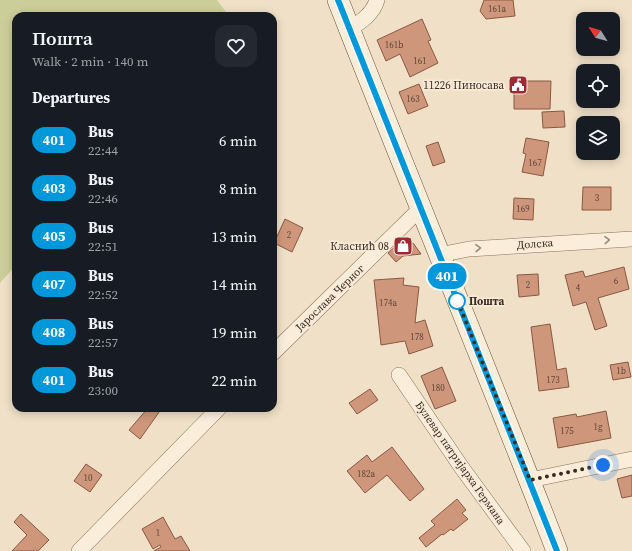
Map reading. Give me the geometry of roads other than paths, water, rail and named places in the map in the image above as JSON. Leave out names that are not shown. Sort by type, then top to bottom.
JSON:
[{"type":"main road","points":[[338,0],[557,551]]},
{"type":"street","points":[[349,29],[368,15],[374,8],[377,0]]},
{"type":"street","name":"Јарослава Черног","points":[[277,349],[421,208]]},
{"type":"street","name":"Долска","points":[[439,255],[469,249],[632,238]]},
{"type":"street","name":"Булевар патријарха Германа","points":[[399,375],[462,468],[523,551]]},
{"type":"street","points":[[79,551],[215,412]]},
{"type":"street","points":[[530,480],[632,459]]},
{"type":"place","name":"11226 Пиносава","points":[[518,85]]},
{"type":"place","name":"Класнић 08","points":[[403,246]]},
{"type":"place","name":"Пошта","points":[[457,301]]}]
